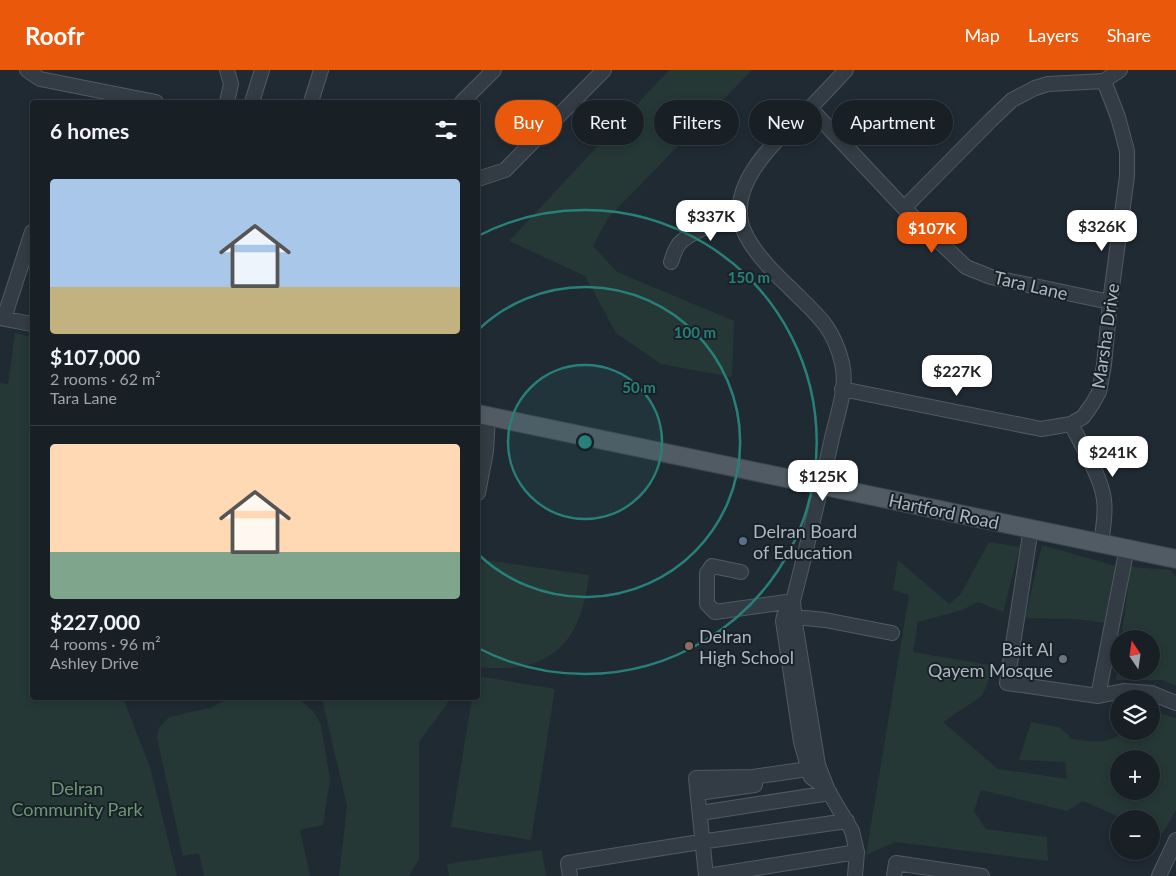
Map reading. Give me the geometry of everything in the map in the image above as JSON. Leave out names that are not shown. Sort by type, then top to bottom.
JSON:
[{"type":"main road","name":"Hartford Road","points":[[483,415],[1176,558]]},
{"type":"street","points":[[27,70],[40,79],[146,100]]},
{"type":"street","points":[[227,70],[231,84],[228,100]]},
{"type":"street","points":[[253,100],[262,70]]},
{"type":"street","points":[[312,100],[321,70]]},
{"type":"street","points":[[464,100],[494,70]]},
{"type":"street","points":[[480,178],[505,170],[604,70]]},
{"type":"street","points":[[818,100],[846,70]]},
{"type":"street","points":[[904,208],[1012,100],[1035,88],[1048,84],[1104,81],[1120,70]]},
{"type":"street","name":"Marsha Drive","points":[[1071,424],[1083,417],[1099,392],[1127,176],[1128,151],[1118,116],[1104,81]]},
{"type":"street","name":"Tara Lane","points":[[822,121],[904,208],[966,267],[991,277],[1110,302]]},
{"type":"street","points":[[773,145],[754,168],[740,199],[740,213],[744,230],[754,247],[782,281],[823,321],[834,338],[843,366],[842,389],[821,485],[793,600],[783,621],[802,742],[810,773],[829,791]]},
{"type":"street","points":[[671,262],[677,246],[685,238],[694,232],[724,222],[740,213]]},
{"type":"street","points":[[30,238],[2,318],[30,324]]},
{"type":"street","points":[[842,389],[1041,429],[1071,424],[1100,485],[1104,499],[1101,543]]},
{"type":"street","points":[[480,482],[486,451],[483,415]]},
{"type":"street","points":[[1031,528],[1007,684],[1098,696],[1124,691],[1151,693],[1176,703]]},
{"type":"street","points":[[1098,696],[1127,548]]},
{"type":"street","points":[[741,572],[712,566],[707,573],[707,604],[715,612],[793,600]]},
{"type":"street","points":[[793,600],[818,765],[829,791],[852,831],[857,852],[855,876]]},
{"type":"street","points":[[795,617],[825,620],[892,633]]},
{"type":"street","points":[[810,773],[698,793],[707,876],[857,852]]},
{"type":"street","points":[[700,812],[829,791]]},
{"type":"street","points":[[570,876],[568,863],[704,841],[847,821]]},
{"type":"street","points":[[1159,876],[1176,840]]},
{"type":"street","points":[[894,876],[896,863],[927,872],[982,876]]},
{"type":"green space","points":[[669,70],[752,70],[723,100],[654,100],[654,145],[679,145],[608,218],[593,246],[617,272],[734,321],[732,377],[661,364],[616,333],[585,276],[509,241],[599,145],[644,145],[644,100],[641,100]]},
{"type":"green space","name":"Delran Community Park","points":[[15,333],[30,337],[30,700],[124,700],[150,767],[177,876],[0,876],[0,383],[8,384]]},
{"type":"green space","points":[[989,542],[1020,547],[1003,612],[978,602],[962,610],[918,622],[913,652],[995,666],[982,696],[943,722],[998,769],[1067,779],[1065,762],[1019,760],[1031,722],[1061,728],[1072,739],[1093,741],[1160,740],[1160,714],[1176,718],[1176,810],[1163,833],[1160,832],[1160,810],[1110,810],[1110,813],[1083,801],[1067,811],[981,790],[974,811],[986,829],[1047,837],[1048,861],[895,842],[866,855],[909,595],[893,590],[898,560],[949,604],[960,595]]},
{"type":"green space","points":[[1042,545],[1116,566],[1104,623],[1077,619],[1025,618]]},
{"type":"green space","points":[[485,560],[589,575],[585,599],[578,620],[569,637],[557,650],[542,660],[524,666],[480,667],[481,563]]},
{"type":"green space","points":[[1131,567],[1170,570],[1176,576],[1176,686],[1160,680],[1160,630],[1122,630]]},
{"type":"green space","points":[[480,676],[555,689],[531,840],[451,827],[472,700],[480,700]]},
{"type":"green space","points":[[226,700],[300,700],[314,712],[321,725],[330,779],[323,825],[300,830],[310,876],[204,876],[199,853],[183,856],[157,737],[159,728],[169,717],[210,708]]},
{"type":"green space","points":[[322,700],[450,700],[419,742],[419,859],[409,876],[339,876],[347,806]]},
{"type":"green space","points":[[542,850],[546,876],[449,876],[447,864]]},
{"type":"place","name":"Delran Board of Education","points":[[743,541]]},
{"type":"place","name":"Delran High School","points":[[689,646]]},
{"type":"place","name":"Bait Al Qayem Mosque","points":[[1063,659]]}]
